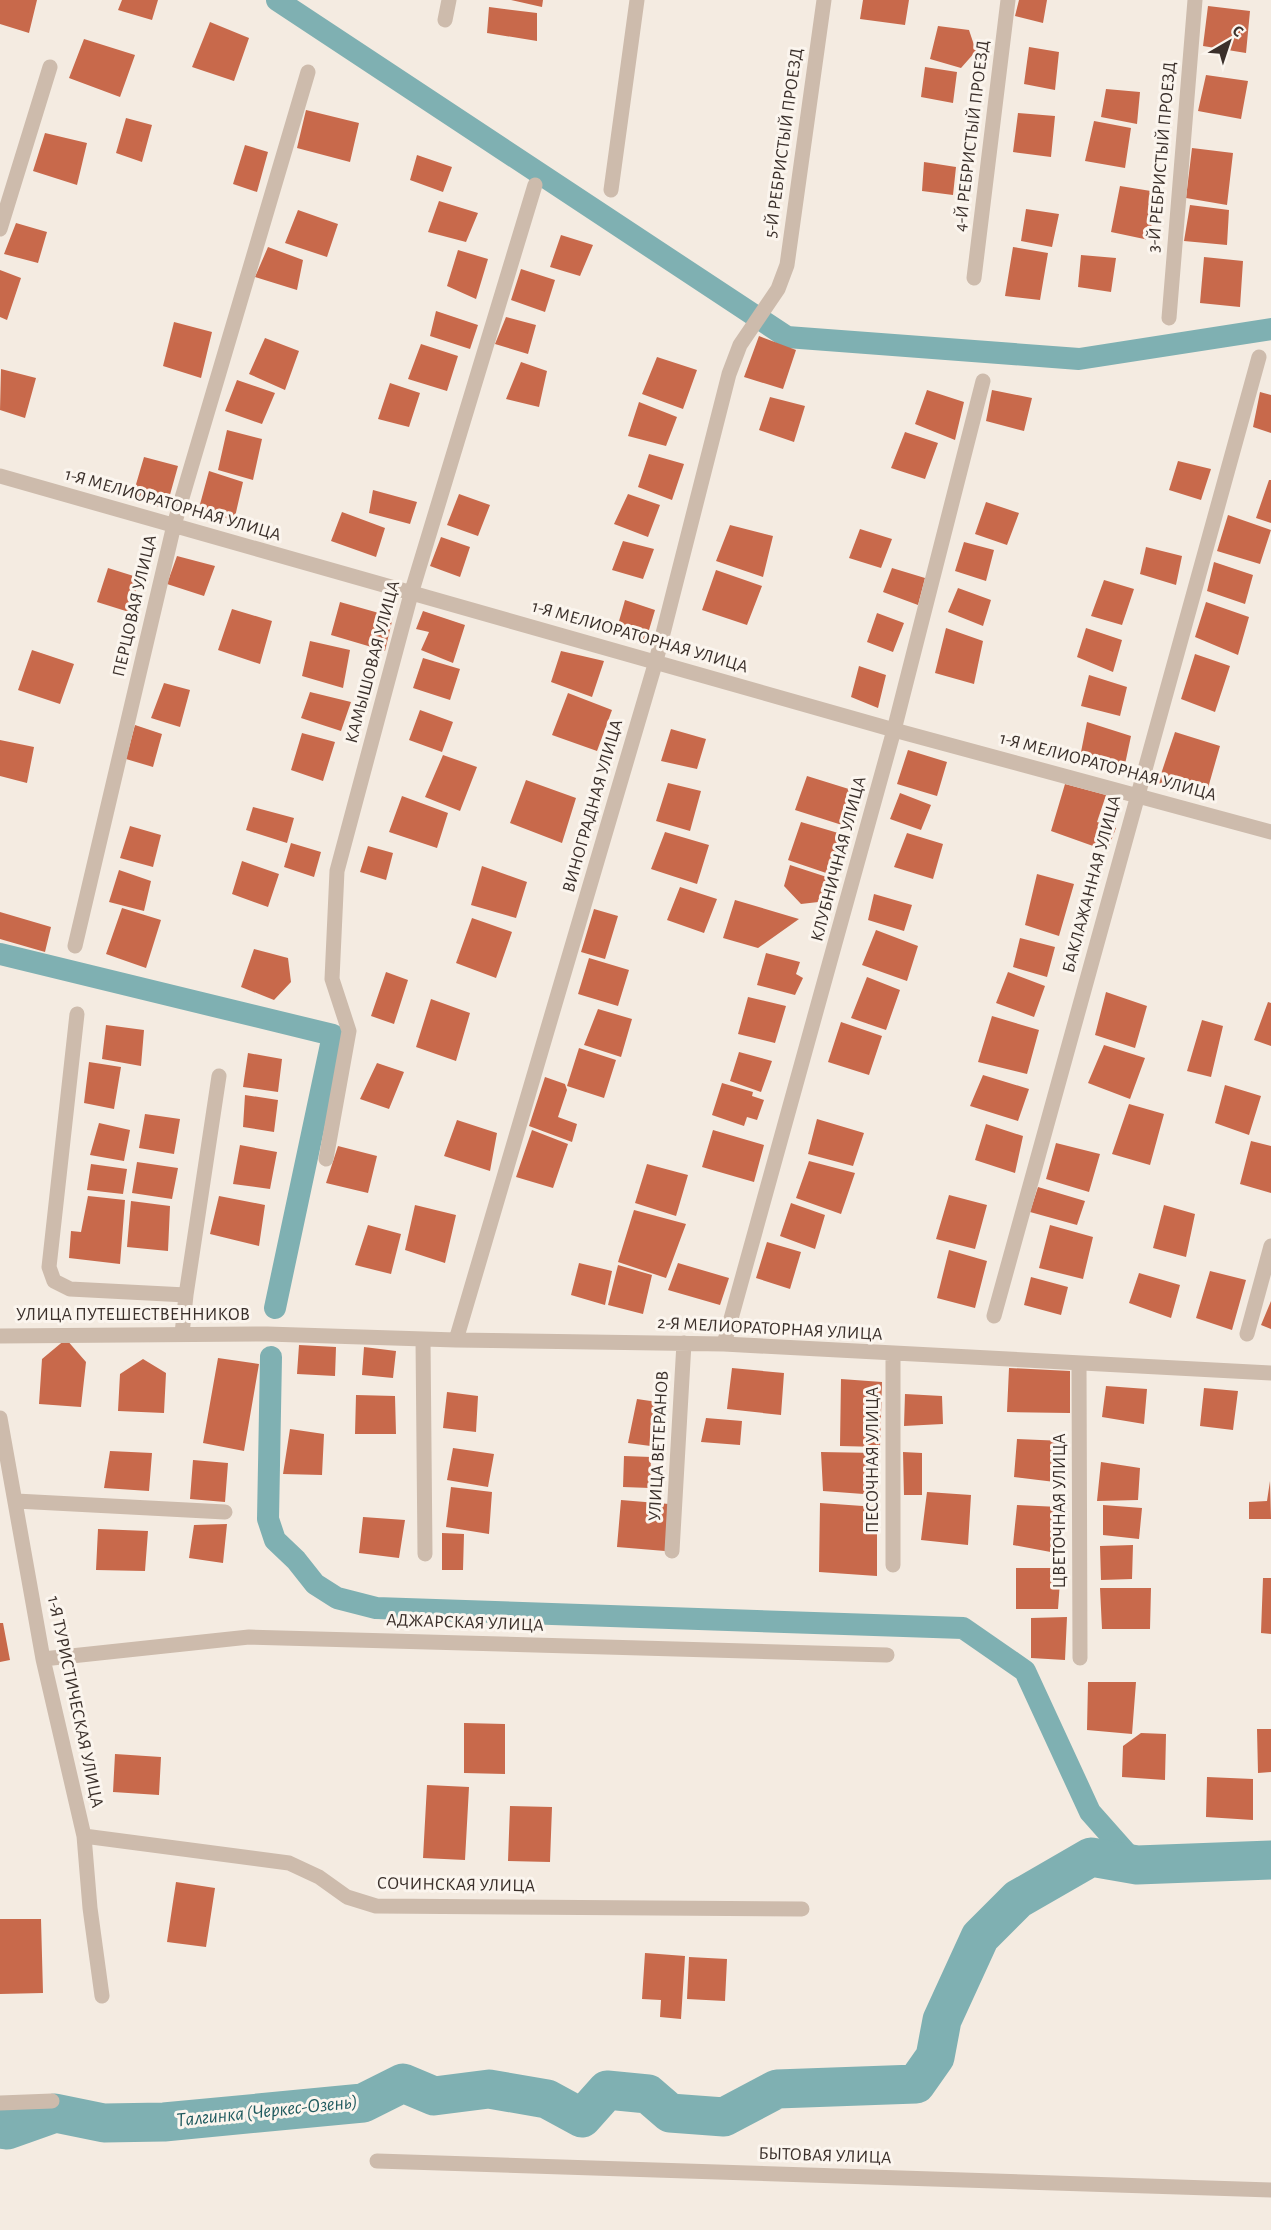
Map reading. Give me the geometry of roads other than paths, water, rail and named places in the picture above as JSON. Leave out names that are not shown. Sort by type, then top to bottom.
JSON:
[{"type":"street","points":[[445,20],[449,0]]},
{"type":"street","points":[[611,190],[637,0]]},
{"type":"street","name":"5-Й РЕБРИСТЫЙ ПРОЕЗД","points":[[778,290],[787,265],[824,0]]},
{"type":"street","name":"4-Й РЕБРИСТЫЙ ПРОЕЗД","points":[[974,278],[1008,0]]},
{"type":"street","name":"3-Й РЕБРИСТЫЙ ПРОЕЗД","points":[[1169,318],[1195,0]]},
{"type":"street","points":[[0,229],[50,67]]},
{"type":"street","name":"ПЕРЦОВАЯ УЛИЦА","points":[[75,946],[174,525],[308,72]]},
{"type":"street","name":"КАМЫШОВАЯ УЛИЦА","points":[[326,1159],[349,1031],[332,980],[337,871],[411,594],[535,185]]},
{"type":"street","name":"ВИНОГРАДНАЯ УЛИЦА","points":[[456,1340],[656,662],[729,374],[740,345],[778,290]]},
{"type":"street","name":"БАКЛАЖАННАЯ УЛИЦА","points":[[994,1316],[1259,357]]},
{"type":"street","name":"КЛУБНИЧНАЯ УЛИЦА","points":[[724,1344],[894,730],[983,381]]},
{"type":"street","name":"1-Я МЕЛИОРАТОРНАЯ УЛИЦА","points":[[0,476],[894,730],[1271,832]]},
{"type":"street","points":[[77,1014],[49,1267],[54,1281],[70,1289],[186,1295]]},
{"type":"street","points":[[182,1334],[219,1076]]},
{"type":"street","points":[[1247,1334],[1271,1246]]},
{"type":"street","name":"2-Я МЕЛИОРАТОРНАЯ УЛИЦА","points":[[267,1334],[456,1340],[724,1344],[893,1355],[1271,1373]]},
{"type":"street","name":"УЛИЦА ПУТЕШЕСТВЕННИКОВ","points":[[0,1336],[267,1334]]},
{"type":"street","points":[[423,1339],[425,1554]]},
{"type":"street","name":"УЛИЦА ВЕТЕРАНОВ","points":[[672,1551],[684,1343]]},
{"type":"street","name":"ПЕСОЧНАЯ УЛИЦА","points":[[893,1355],[893,1565]]},
{"type":"street","name":"ЦВЕТОЧНАЯ УЛИЦА","points":[[1079,1364],[1080,1658]]},
{"type":"street","name":"1-Я ТУРИСТИЧЕСКАЯ УЛИЦА","points":[[0,1418],[43,1659],[84,1836],[90,1908],[102,1996]]},
{"type":"street","points":[[16,1501],[225,1512]]},
{"type":"street","name":"АДЖАРСКАЯ УЛИЦА","points":[[43,1659],[249,1636],[887,1654]]},
{"type":"street","name":"СОЧИНСКАЯ УЛИЦА","points":[[84,1836],[289,1863],[319,1877],[347,1897],[376,1906],[802,1909]]},
{"type":"street","points":[[0,2103],[52,2102]]},
{"type":"street","name":"БЫТОВАЯ УЛИЦА","points":[[377,2161],[1271,2190]]},
{"type":"waterway","points":[[277,0],[787,337],[1079,359],[1271,329]]},
{"type":"waterway","points":[[0,954],[333,1035],[275,1308]]},
{"type":"waterway","points":[[271,1357],[268,1519],[275,1540],[296,1560],[315,1584],[337,1598],[376,1608],[963,1628],[1025,1671],[1090,1812],[1137,1865]]},
{"type":"waterway","name":"Талгинка (Черкес-Озень)","points":[[0,2129],[7,2130],[55,2113],[104,2123],[164,2122],[363,2103],[403,2083],[434,2096],[489,2089],[547,2099],[582,2118],[607,2090],[648,2094],[670,2113],[724,2117],[777,2089],[916,2084],[935,2057],[942,2020],[980,1937],[1018,1899],[1091,1857],[1137,1865],[1271,1860]]}]
